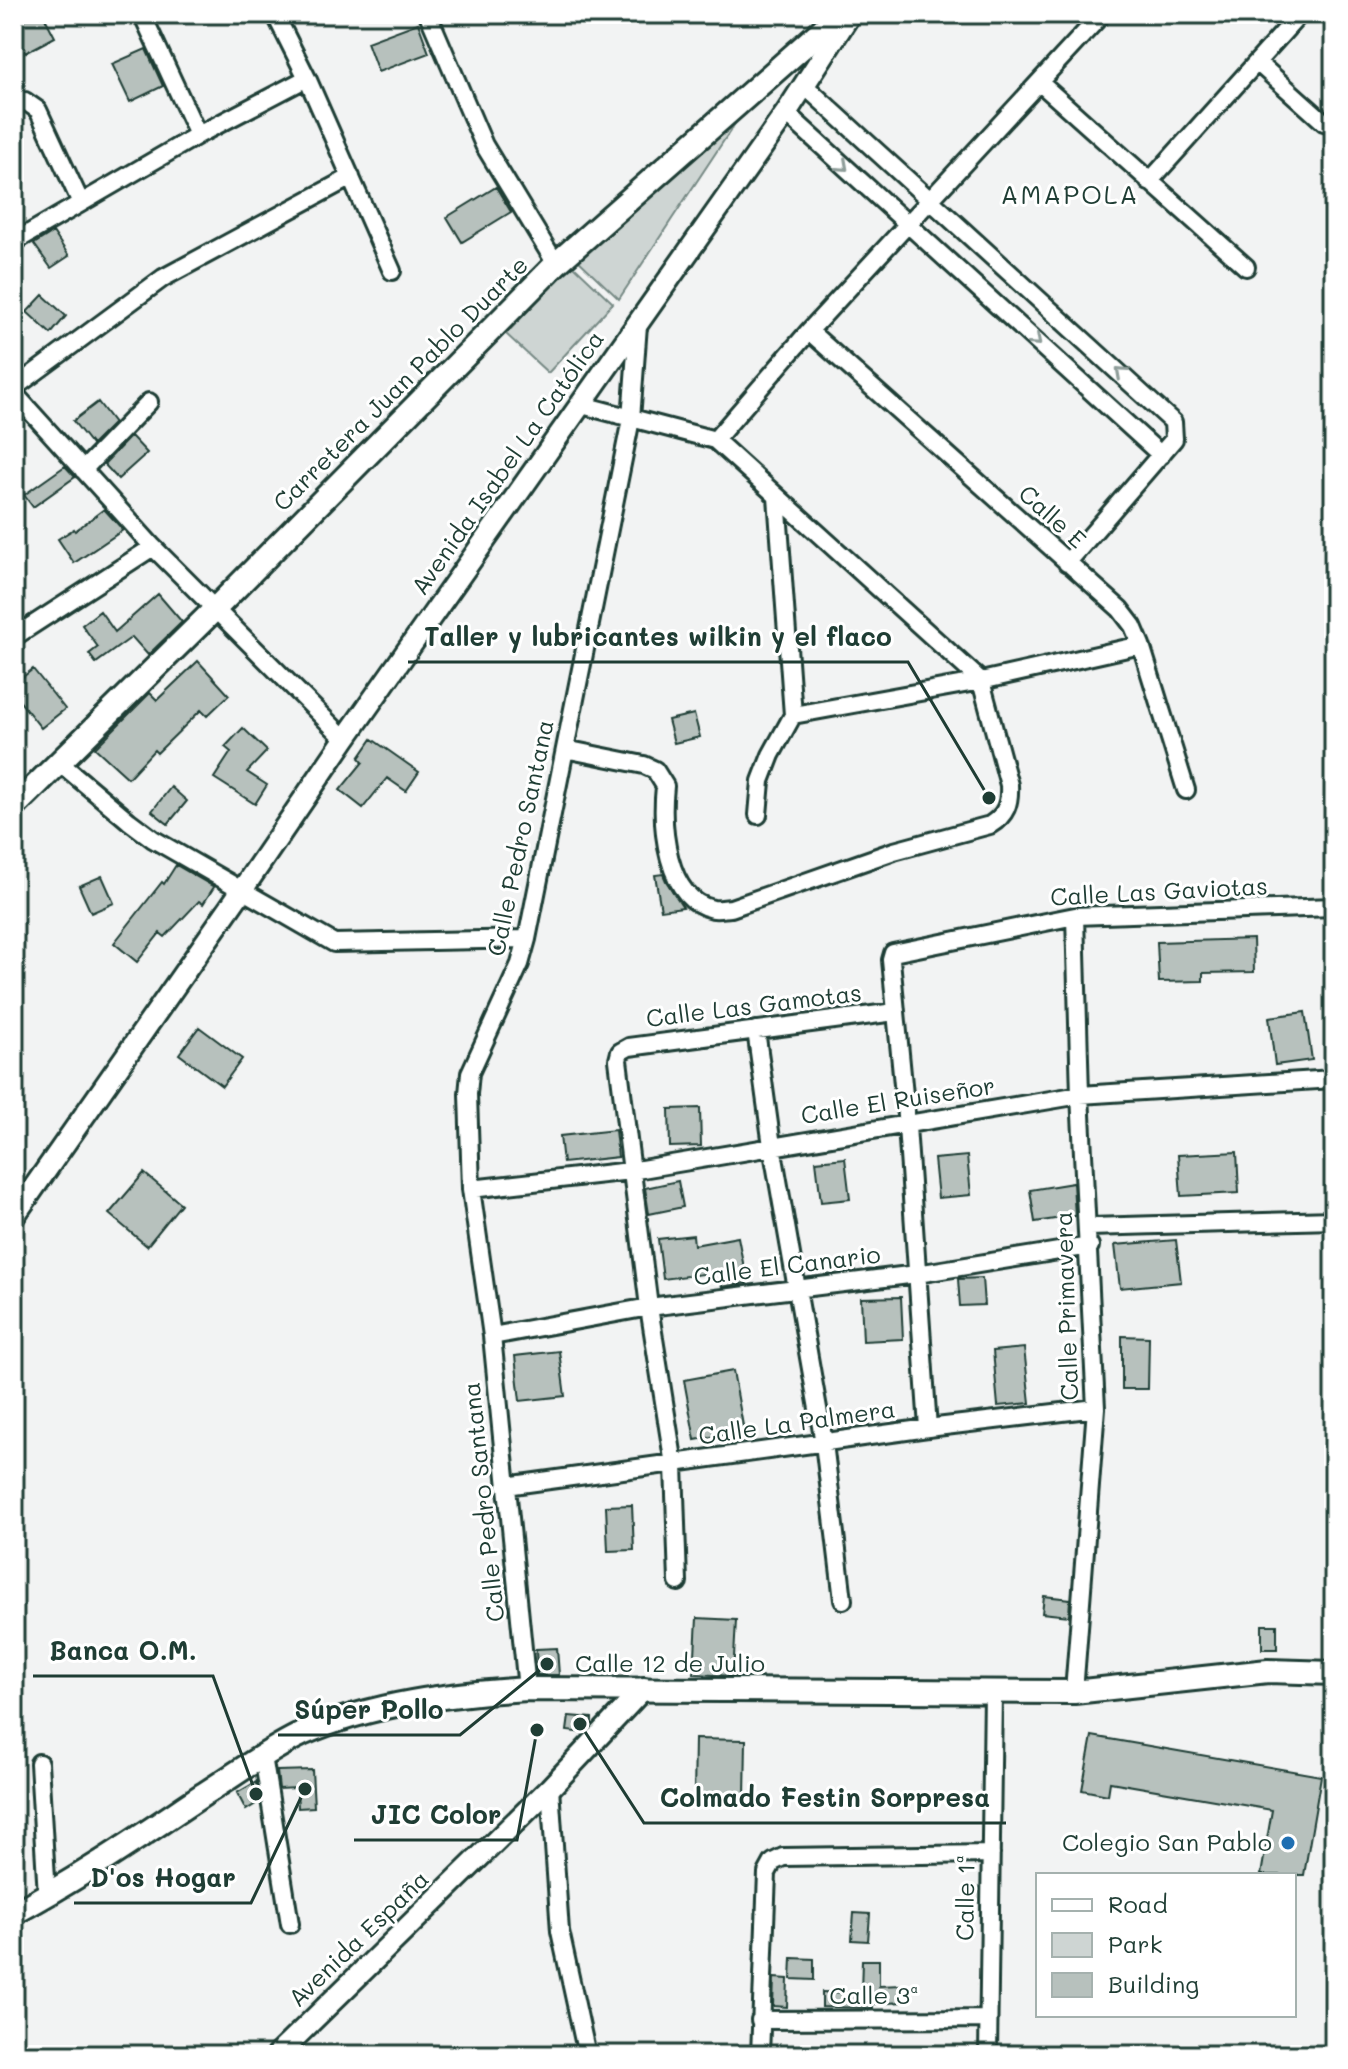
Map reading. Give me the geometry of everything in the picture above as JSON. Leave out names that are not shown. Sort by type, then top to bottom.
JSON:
[{"type":"main road","name":"Carretera Juan Pablo Duarte","points":[[14,807],[556,264],[840,14]]},
{"type":"main road","name":"Calle 12 de Julio","points":[[14,1913],[263,1756],[301,1735],[378,1708],[468,1693],[527,1689],[1074,1692],[1268,1671],[1334,1673]]},
{"type":"street","points":[[142,14],[198,135]]},
{"type":"street","points":[[275,14],[307,78],[392,271]]},
{"type":"street","points":[[428,14],[484,145],[556,264]]},
{"type":"street","name":"Avenida Isabel La Católica","points":[[14,1216],[805,86],[850,14]]},
{"type":"street","points":[[715,440],[809,331],[1102,14]]},
{"type":"street","points":[[1149,182],[1300,14]]},
{"type":"street","points":[[1257,62],[1324,122],[1334,125]]},
{"type":"street","points":[[14,242],[198,135],[307,78]]},
{"type":"street","points":[[1039,82],[1246,267]]},
{"type":"street","points":[[805,86],[1169,416],[1175,428],[1174,439],[1067,563]]},
{"type":"street","points":[[14,104],[25,101],[38,110],[81,203]]},
{"type":"street","points":[[786,113],[1161,455]]},
{"type":"street","points":[[345,739],[153,547],[14,391],[163,278],[351,177]]},
{"type":"street","name":"Calle Pedro Santana","points":[[527,1689],[492,1336],[471,1189],[468,1094],[470,1073],[520,964],[527,939],[631,419],[638,325]]},
{"type":"street","name":"Calle E","points":[[809,331],[1120,609],[1133,626],[1141,645],[1186,790]]},
{"type":"street","points":[[83,470],[149,402]]},
{"type":"street","points":[[565,749],[655,770],[665,786],[668,855],[673,873],[684,890],[713,909],[731,908],[894,851],[990,825],[1000,819],[1007,809],[1009,785],[981,681],[715,440],[582,405]]},
{"type":"street","points":[[758,815],[761,781],[793,715],[777,497]]},
{"type":"street","points":[[14,637],[153,547]]},
{"type":"street","points":[[793,715],[981,681],[1141,645]]},
{"type":"street","points":[[59,762],[153,839],[334,943],[527,939]]},
{"type":"street","name":"Calle Las Gaviotas","points":[[895,1012],[893,953],[1075,916],[1334,907]]},
{"type":"street","name":"Calle Primavera","points":[[1074,1692],[1096,1408],[1080,1095],[1075,916]]},
{"type":"street","points":[[895,1012],[907,1126],[928,1428]]},
{"type":"street","name":"Calle Las Gamotas","points":[[630,1171],[618,1060],[620,1052],[629,1047],[895,1012]]},
{"type":"street","points":[[756,1030],[772,1146],[824,1443],[843,1600]]},
{"type":"street","name":"Calle El Ruiseñor","points":[[471,1189],[630,1171],[1080,1095],[1334,1079]]},
{"type":"street","points":[[630,1171],[674,1465],[678,1582]]},
{"type":"street","points":[[1089,1227],[1334,1220]]},
{"type":"street","name":"Calle El Canario","points":[[492,1336],[649,1307],[917,1274],[1090,1246]]},
{"type":"street","name":"Calle La Palmera","points":[[506,1486],[1096,1408]]},
{"type":"street","name":"Avenida España","points":[[277,2055],[550,1788],[644,1688]]},
{"type":"street","name":"Calle 1ª","points":[[988,2055],[993,1693]]},
{"type":"street","points":[[263,1756],[290,1924]]},
{"type":"street","points":[[39,1763],[47,1895]]},
{"type":"street","points":[[550,1788],[560,1931],[587,2055]]},
{"type":"street","points":[[760,2055],[767,1873],[773,1862],[783,1857],[991,1854]]},
{"type":"street","name":"Calle 3ª","points":[[760,2020],[988,2019]]},
{"type":"green space","points":[[750,101],[619,299],[576,258]]},
{"type":"green space","points":[[572,264],[613,303],[548,373],[506,334]]},
{"type":"building","points":[[14,14],[43,14],[55,37],[25,53],[14,32]]},
{"type":"building","points":[[418,23],[429,53],[378,72],[367,42]]},
{"type":"building","points":[[146,49],[163,86],[130,102],[112,64]]},
{"type":"building","points":[[496,187],[511,212],[462,242],[447,217]]},
{"type":"building","points":[[53,232],[69,256],[51,268],[34,244]]},
{"type":"building","points":[[43,295],[66,316],[51,334],[27,312]]},
{"type":"building","points":[[98,402],[114,423],[92,445],[73,421]]},
{"type":"building","points":[[131,436],[147,453],[118,479],[104,464]]},
{"type":"building","points":[[65,466],[75,477],[33,507],[24,495]]},
{"type":"building","points":[[104,509],[123,530],[74,563],[58,539],[75,531]]},
{"type":"building","points":[[158,594],[182,622],[148,655],[132,637],[96,663],[89,654],[98,647],[82,625],[100,611],[115,632]]},
{"type":"building","points":[[198,661],[229,695],[207,716],[201,710],[157,753],[154,750],[128,778],[95,748],[150,693],[157,700]]},
{"type":"building","points":[[33,669],[65,709],[41,728],[14,694],[14,684]]},
{"type":"building","points":[[694,714],[700,737],[674,743],[668,720]]},
{"type":"building","points":[[243,728],[267,751],[247,772],[267,785],[255,804],[214,778],[231,752],[225,747]]},
{"type":"building","points":[[372,739],[419,772],[406,791],[387,778],[363,808],[340,790],[363,762],[359,758]]},
{"type":"building","points":[[171,787],[187,801],[168,824],[152,811]]},
{"type":"building","points":[[176,865],[214,887],[203,904],[199,901],[165,937],[160,933],[137,962],[114,943],[162,882],[164,884]]},
{"type":"building","points":[[663,874],[683,907],[661,910],[655,875]]},
{"type":"building","points":[[102,876],[114,903],[91,913],[79,886]]},
{"type":"building","points":[[1253,939],[1254,972],[1203,973],[1203,981],[1159,982],[1157,942]]},
{"type":"building","points":[[1305,1012],[1312,1060],[1275,1065],[1269,1017]]},
{"type":"building","points":[[199,1027],[242,1059],[222,1086],[179,1054]]},
{"type":"building","points":[[700,1108],[701,1146],[670,1147],[669,1109]]},
{"type":"building","points":[[615,1130],[618,1157],[563,1163],[560,1136]]},
{"type":"building","points":[[1237,1152],[1239,1193],[1181,1196],[1178,1155]]},
{"type":"building","points":[[967,1156],[971,1195],[938,1198],[934,1159]]},
{"type":"building","points":[[845,1158],[850,1199],[821,1202],[816,1161]]},
{"type":"building","points":[[144,1173],[181,1204],[147,1246],[109,1214]]},
{"type":"building","points":[[678,1181],[683,1207],[649,1214],[645,1188]]},
{"type":"building","points":[[1073,1183],[1075,1216],[1035,1222],[1030,1190]]},
{"type":"building","points":[[693,1235],[694,1245],[738,1237],[747,1283],[722,1287],[719,1272],[663,1279],[658,1239]]},
{"type":"building","points":[[1176,1240],[1181,1282],[1120,1288],[1115,1245]]},
{"type":"building","points":[[982,1278],[984,1305],[960,1306],[958,1279]]},
{"type":"building","points":[[901,1297],[903,1339],[863,1341],[861,1298]]},
{"type":"building","points":[[1122,1336],[1149,1337],[1148,1389],[1122,1389]]},
{"type":"building","points":[[1024,1348],[1030,1403],[998,1406],[993,1351]]},
{"type":"building","points":[[559,1351],[565,1396],[520,1401],[515,1356]]},
{"type":"building","points":[[733,1371],[744,1431],[695,1440],[684,1380]]},
{"type":"building","points":[[632,1505],[634,1550],[608,1551],[606,1506]]},
{"type":"building","points":[[1044,1596],[1070,1599],[1069,1616],[1042,1613]]},
{"type":"building","points":[[697,1618],[736,1620],[733,1676],[694,1674]]},
{"type":"building","points":[[1262,1625],[1277,1625],[1277,1649],[1262,1649]]},
{"type":"building","points":[[557,1648],[559,1675],[537,1675],[536,1649]]},
{"type":"building","points":[[569,1716],[592,1718],[592,1725],[584,1733],[567,1731]]},
{"type":"building","name":"Colegio San Pablo","points":[[1092,1736],[1321,1776],[1304,1875],[1261,1873],[1272,1810],[1110,1782],[1108,1795],[1082,1790]]},
{"type":"building","points":[[695,1739],[746,1740],[745,1798],[694,1797]]},
{"type":"building","points":[[312,1770],[314,1807],[298,1808],[297,1788],[279,1789],[277,1771]]},
{"type":"building","points":[[256,1782],[259,1802],[246,1810],[237,1793]]},
{"type":"building","points":[[854,1913],[870,1914],[868,1941],[852,1940]]},
{"type":"building","points":[[792,1958],[814,1959],[814,1980],[791,1979]]},
{"type":"building","points":[[862,1960],[879,1960],[879,1986],[901,1985],[902,2002],[873,2004],[873,2008],[822,2007],[822,1992],[861,1993]]},
{"type":"building","points":[[774,1978],[788,1979],[787,2007],[773,2006]]},
{"type":"place","name":"Taller y lubricantes wilkin y el flaco","points":[[989,798]]},
{"type":"place","name":"Súper Pollo","points":[[547,1664]]},
{"type":"place","name":"Colmado Festin Sorpresa","points":[[580,1724]]},
{"type":"place","name":"JIC Color","points":[[537,1730]]},
{"type":"place","name":"D'os Hogar","points":[[305,1789]]},
{"type":"place","name":"Banca O.M.","points":[[256,1794]]},
{"type":"place","name":"Colegio San Pablo","points":[[1288,1843]]},
{"type":"district","name":"AMAPOLA","points":[[1070,195]]}]
